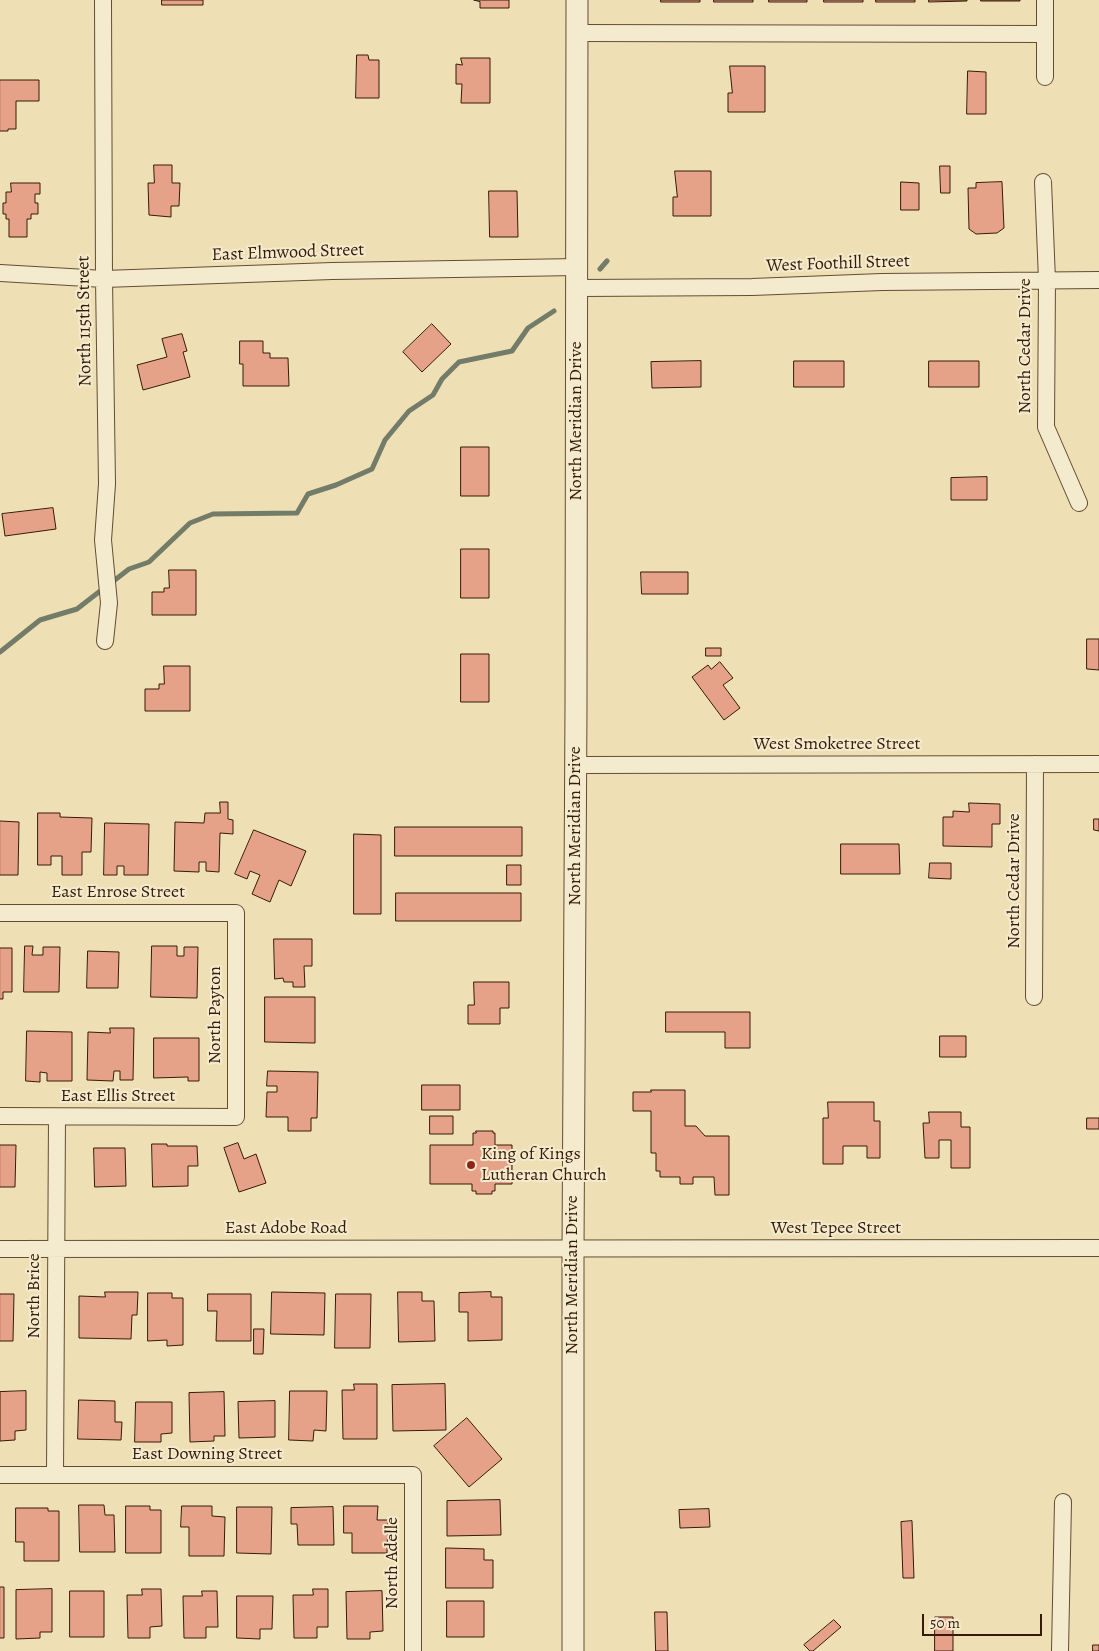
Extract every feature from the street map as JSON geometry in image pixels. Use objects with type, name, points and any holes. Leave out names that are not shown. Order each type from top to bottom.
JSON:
[{"type":"street","name":"North 115th Street","points":[[103,0],[107,484],[102,540],[109,604],[105,641]]},
{"type":"street","name":"North Meridian Drive","points":[[573,1651],[578,0]]},
{"type":"street","points":[[1045,0],[1045,77]]},
{"type":"street","points":[[577,33],[1045,34]]},
{"type":"street","name":"North Cedar Drive","points":[[1043,182],[1047,280],[1046,427],[1079,503]]},
{"type":"street","name":"East Elmwood Street","points":[[0,273],[104,279],[322,272],[578,277]]},
{"type":"street","name":"West Foothill Street","points":[[578,277],[752,287],[882,282],[1099,280]]},
{"type":"street","name":"North Cedar Drive","points":[[1034,997],[1036,764]]},
{"type":"street","name":"West Smoketree Street","points":[[576,765],[1099,764]]},
{"type":"street","name":"East Enrose Street","points":[[0,912],[236,913]]},
{"type":"street","name":"North Payton","points":[[236,913],[236,1117]]},
{"type":"street","name":"East Ellis Street","points":[[0,1116],[236,1117]]},
{"type":"street","name":"North Brice","points":[[55,1475],[57,1116]]},
{"type":"street","name":"West Tepee Street","points":[[573,1250],[1099,1248]]},
{"type":"street","name":"East Adobe Road","points":[[0,1249],[573,1250]]},
{"type":"street","name":"East Downing Street","points":[[0,1475],[413,1475]]},
{"type":"street","name":"North Adelle","points":[[413,1475],[413,1651]]},
{"type":"street","points":[[1060,1651],[1063,1502]]},
{"type":"building","points":[[162,0],[203,0],[203,5],[162,5]]},
{"type":"building","points":[[474,0],[509,0],[509,8],[480,8],[480,2]]},
{"type":"building","points":[[661,0],[700,0],[700,2],[661,2]]},
{"type":"building","points":[[714,0],[753,0],[753,2],[714,2]]},
{"type":"building","points":[[769,0],[807,0],[807,2],[769,2]]},
{"type":"building","points":[[824,0],[863,0],[863,2],[824,2]]},
{"type":"building","points":[[876,0],[915,0],[915,2],[876,2]]},
{"type":"building","points":[[929,0],[967,0],[967,1],[929,2]]},
{"type":"building","points":[[1020,0],[1020,1],[981,1]]},
{"type":"building","points":[[357,55],[368,55],[369,60],[379,60],[379,98],[356,98]]},
{"type":"building","points":[[461,58],[490,58],[490,103],[461,103],[462,84],[456,84],[456,64],[462,65]]},
{"type":"building","points":[[730,66],[765,66],[765,112],[728,112],[728,93],[732,93]]},
{"type":"building","points":[[968,71],[986,72],[986,114],[967,114]]},
{"type":"building","points":[[0,80],[39,80],[39,101],[16,101],[16,129],[8,129],[8,131],[0,131]]},
{"type":"building","points":[[154,165],[172,165],[172,183],[180,183],[179,206],[171,206],[171,217],[149,215],[148,183],[154,183]]},
{"type":"building","points":[[940,166],[950,166],[950,193],[941,193]]},
{"type":"building","points":[[675,171],[711,171],[711,216],[673,216],[673,197],[677,197]]},
{"type":"building","points":[[901,182],[919,183],[919,210],[901,210]]},
{"type":"building","points":[[1002,182],[1004,228],[997,233],[976,234],[969,229],[968,188],[976,188],[976,183]]},
{"type":"building","points":[[11,183],[40,183],[40,194],[35,194],[35,203],[38,203],[38,214],[31,214],[31,219],[27,219],[27,237],[9,237],[9,219],[6,219],[6,214],[3,214],[3,203],[6,203],[6,192],[11,192]]},
{"type":"building","points":[[489,191],[517,191],[518,237],[490,237]]},
{"type":"building","points":[[432,324],[451,344],[422,372],[403,352]]},
{"type":"building","points":[[182,334],[187,351],[183,352],[190,377],[143,390],[137,365],[167,357],[162,339]]},
{"type":"building","points":[[240,341],[263,341],[263,353],[270,353],[270,358],[288,358],[289,386],[243,386],[243,364],[240,364]]},
{"type":"building","points":[[701,361],[701,387],[652,388],[651,362]]},
{"type":"building","points":[[794,361],[844,361],[844,387],[794,387]]},
{"type":"building","points":[[929,361],[979,361],[979,387],[929,387]]},
{"type":"building","points":[[461,447],[489,447],[489,496],[461,496]]},
{"type":"building","points":[[987,477],[987,500],[951,500],[951,478]]},
{"type":"building","points":[[53,508],[56,529],[5,536],[2,514]]},
{"type":"building","points":[[461,549],[489,549],[489,598],[461,598]]},
{"type":"building","points":[[169,570],[196,570],[196,615],[152,615],[152,592],[164,592],[164,588],[169,588]]},
{"type":"building","points":[[641,572],[688,572],[688,594],[642,594]]},
{"type":"building","points":[[1087,639],[1099,639],[1099,670],[1087,669]]},
{"type":"building","points":[[706,648],[721,648],[721,656],[706,656]]},
{"type":"building","points":[[461,654],[489,654],[489,702],[461,702]]},
{"type":"building","points":[[720,662],[733,678],[723,685],[740,708],[724,720],[692,677],[708,665],[711,669]]},
{"type":"building","points":[[164,666],[190,666],[190,711],[145,711],[145,689],[159,689],[159,684],[164,684]]},
{"type":"building","points":[[220,802],[228,802],[228,819],[233,820],[233,834],[220,833],[219,872],[206,871],[206,862],[199,862],[199,872],[174,871],[175,822],[204,823],[205,813],[220,813]]},
{"type":"building","points":[[969,803],[1000,804],[1000,824],[992,824],[992,847],[943,846],[943,817],[953,817],[953,811],[969,812]]},
{"type":"building","points":[[38,813],[60,813],[60,817],[92,818],[91,852],[82,852],[82,875],[62,875],[62,856],[51,856],[51,865],[38,865]]},
{"type":"building","points":[[1094,819],[1099,819],[1099,831],[1094,830]]},
{"type":"building","points":[[0,821],[19,822],[18,875],[0,875]]},
{"type":"building","points":[[105,823],[149,824],[148,875],[124,875],[124,866],[117,866],[117,875],[104,875]]},
{"type":"building","points":[[395,827],[522,827],[522,856],[395,856]]},
{"type":"building","points":[[254,830],[306,851],[291,886],[279,880],[270,902],[252,894],[260,875],[250,871],[247,879],[235,874]]},
{"type":"building","points":[[354,834],[381,835],[381,914],[354,914]]},
{"type":"building","points":[[841,844],[899,844],[900,874],[841,874]]},
{"type":"building","points":[[930,863],[951,863],[951,879],[929,878]]},
{"type":"building","points":[[507,865],[521,865],[521,885],[507,885]]},
{"type":"building","points":[[396,893],[521,893],[521,921],[396,921]]},
{"type":"building","points":[[274,939],[312,939],[312,966],[304,966],[305,987],[293,987],[293,982],[284,982],[283,978],[275,979]]},
{"type":"building","points":[[25,946],[33,946],[32,955],[43,955],[43,947],[60,947],[59,992],[24,992]]},
{"type":"building","points":[[152,946],[177,946],[177,956],[184,956],[184,947],[198,947],[197,998],[151,997]]},
{"type":"building","points":[[0,948],[12,948],[12,992],[3,992],[3,999],[0,999]]},
{"type":"building","points":[[88,951],[119,952],[118,988],[87,988]]},
{"type":"building","points":[[474,982],[509,982],[509,1008],[500,1008],[500,1024],[468,1024],[468,1005],[474,1005]]},
{"type":"building","points":[[265,997],[315,997],[315,1043],[265,1042]]},
{"type":"building","points":[[666,1012],[750,1012],[750,1048],[725,1048],[725,1032],[666,1032]]},
{"type":"building","points":[[110,1028],[134,1028],[133,1080],[120,1080],[120,1071],[114,1071],[113,1081],[87,1080],[88,1032],[110,1033]]},
{"type":"building","points":[[27,1031],[72,1032],[72,1081],[47,1081],[47,1073],[40,1072],[40,1082],[26,1081]]},
{"type":"building","points":[[940,1036],[966,1036],[966,1057],[940,1057]]},
{"type":"building","points":[[154,1038],[199,1038],[199,1081],[188,1081],[188,1077],[154,1078]]},
{"type":"building","points":[[268,1071],[318,1072],[317,1118],[311,1118],[311,1131],[288,1131],[288,1117],[266,1117],[267,1092],[277,1092],[277,1086],[267,1086]]},
{"type":"building","points":[[422,1085],[460,1085],[460,1110],[422,1110]]},
{"type":"building","points":[[651,1090],[685,1090],[685,1126],[696,1126],[705,1136],[729,1136],[729,1195],[715,1195],[714,1177],[693,1177],[693,1184],[680,1184],[680,1177],[660,1177],[660,1171],[656,1171],[656,1153],[651,1153],[651,1111],[633,1111],[633,1092],[651,1092]]},
{"type":"building","points":[[828,1102],[874,1102],[874,1121],[880,1121],[880,1158],[867,1158],[867,1146],[843,1146],[843,1164],[823,1164],[823,1118],[828,1118]]},
{"type":"building","points":[[929,1112],[961,1112],[961,1127],[970,1127],[970,1168],[951,1168],[951,1140],[939,1140],[939,1158],[925,1158],[923,1123],[929,1123]]},
{"type":"building","points":[[430,1116],[453,1116],[453,1134],[430,1134]]},
{"type":"building","points":[[1087,1118],[1099,1118],[1099,1129],[1087,1129]]},
{"type":"building","name":"King of Kings Lutheran Church","points":[[476,1131],[493,1131],[495,1133],[495,1145],[512,1145],[512,1184],[495,1184],[495,1191],[492,1191],[492,1194],[476,1194],[476,1191],[472,1191],[472,1184],[430,1184],[430,1145],[473,1145],[473,1133],[476,1133]]},
{"type":"building","points":[[238,1143],[244,1159],[256,1154],[266,1183],[239,1192],[224,1148]]},
{"type":"building","points":[[152,1144],[197,1146],[198,1166],[188,1166],[188,1186],[153,1187]]},
{"type":"building","points":[[0,1145],[16,1145],[15,1187],[0,1187]]},
{"type":"building","points":[[94,1148],[125,1148],[126,1186],[95,1187]]},
{"type":"building","points":[[105,1292],[138,1292],[137,1315],[132,1315],[131,1339],[79,1338],[79,1296],[105,1297]]},
{"type":"building","points":[[272,1292],[325,1293],[324,1335],[271,1334]]},
{"type":"building","points":[[398,1292],[422,1292],[422,1301],[434,1301],[435,1341],[399,1342]]},
{"type":"building","points":[[491,1292],[491,1297],[502,1297],[502,1340],[468,1341],[468,1312],[459,1312],[459,1293]]},
{"type":"building","points":[[148,1293],[172,1293],[172,1298],[183,1298],[183,1345],[167,1346],[167,1340],[148,1341]]},
{"type":"building","points":[[0,1294],[14,1294],[13,1341],[0,1341]]},
{"type":"building","points":[[208,1294],[251,1294],[251,1341],[216,1341],[217,1311],[208,1311]]},
{"type":"building","points":[[336,1294],[371,1294],[370,1348],[335,1348]]},
{"type":"building","points":[[254,1329],[264,1329],[263,1354],[254,1354]]},
{"type":"building","points":[[354,1384],[377,1384],[377,1439],[343,1439],[342,1390],[354,1390]]},
{"type":"building","points":[[445,1384],[446,1430],[393,1431],[392,1385]]},
{"type":"building","points":[[26,1391],[26,1430],[15,1431],[15,1440],[0,1441],[0,1392]]},
{"type":"building","points":[[290,1391],[327,1391],[326,1431],[314,1430],[313,1441],[289,1440]]},
{"type":"building","points":[[224,1392],[225,1436],[214,1436],[214,1441],[190,1442],[189,1393]]},
{"type":"building","points":[[79,1400],[115,1401],[115,1422],[122,1422],[121,1440],[78,1439]]},
{"type":"building","points":[[275,1401],[275,1437],[239,1438],[238,1402]]},
{"type":"building","points":[[136,1402],[172,1402],[172,1433],[161,1434],[161,1442],[135,1442]]},
{"type":"building","points":[[467,1418],[502,1459],[469,1487],[434,1446]]},
{"type":"building","points":[[500,1500],[501,1535],[447,1536],[447,1501]]},
{"type":"building","points":[[79,1505],[104,1505],[105,1515],[114,1515],[115,1552],[80,1552]]},
{"type":"building","points":[[126,1506],[150,1506],[150,1510],[161,1510],[161,1553],[126,1553]]},
{"type":"building","points":[[182,1506],[212,1506],[212,1516],[225,1517],[224,1556],[189,1556],[189,1527],[181,1527]]},
{"type":"building","points":[[344,1506],[378,1506],[377,1520],[388,1520],[387,1553],[352,1553],[352,1533],[344,1533]]},
{"type":"building","points":[[237,1507],[272,1507],[271,1554],[237,1553]]},
{"type":"building","points":[[333,1507],[334,1545],[298,1545],[297,1524],[291,1524],[291,1508]]},
{"type":"building","points":[[16,1508],[48,1508],[48,1511],[59,1511],[59,1561],[24,1561],[24,1542],[16,1542]]},
{"type":"building","points":[[709,1509],[710,1527],[680,1528],[679,1510]]},
{"type":"building","points":[[912,1521],[914,1578],[903,1578],[901,1522]]},
{"type":"building","points":[[446,1548],[484,1549],[484,1560],[493,1560],[493,1588],[446,1588]]},
{"type":"building","points":[[0,1587],[4,1587],[4,1638],[0,1638]]},
{"type":"building","points":[[52,1589],[52,1632],[40,1632],[40,1638],[16,1639],[16,1590]]},
{"type":"building","points":[[142,1589],[161,1589],[162,1626],[150,1627],[150,1638],[128,1638],[127,1595],[142,1595]]},
{"type":"building","points":[[313,1589],[328,1589],[328,1627],[317,1627],[317,1638],[294,1638],[293,1595],[313,1595]]},
{"type":"building","points":[[70,1591],[104,1591],[104,1637],[70,1637]]},
{"type":"building","points":[[202,1591],[217,1591],[218,1627],[206,1627],[206,1638],[184,1638],[183,1596],[202,1596]]},
{"type":"building","points":[[382,1591],[383,1631],[370,1632],[370,1639],[347,1639],[346,1592]]},
{"type":"building","points":[[237,1596],[273,1596],[272,1629],[260,1629],[260,1639],[237,1638]]},
{"type":"building","points":[[447,1601],[484,1601],[484,1637],[447,1637]]},
{"type":"building","points":[[655,1612],[667,1612],[668,1651],[656,1651]]},
{"type":"building","points":[[935,1617],[953,1617],[953,1651],[935,1651]]},
{"type":"building","points":[[834,1620],[841,1627],[813,1651],[810,1651],[804,1645]]},
{"type":"building","points":[[1093,1645],[1099,1645],[1099,1651],[1093,1651]]},
{"type":"waterway","points":[[600,269],[607,261]]},
{"type":"waterway","points":[[111,583],[129,569],[149,562],[190,523],[213,514],[297,513],[308,494],[336,485],[372,469],[385,440],[409,411],[433,395],[442,379],[459,362],[512,351],[528,328],[554,311]]},
{"type":"waterway","points":[[0,652],[40,620],[77,609],[104,588]]},
{"type":"place","name":"King of Kings Lutheran Church","points":[[471,1165]]}]
